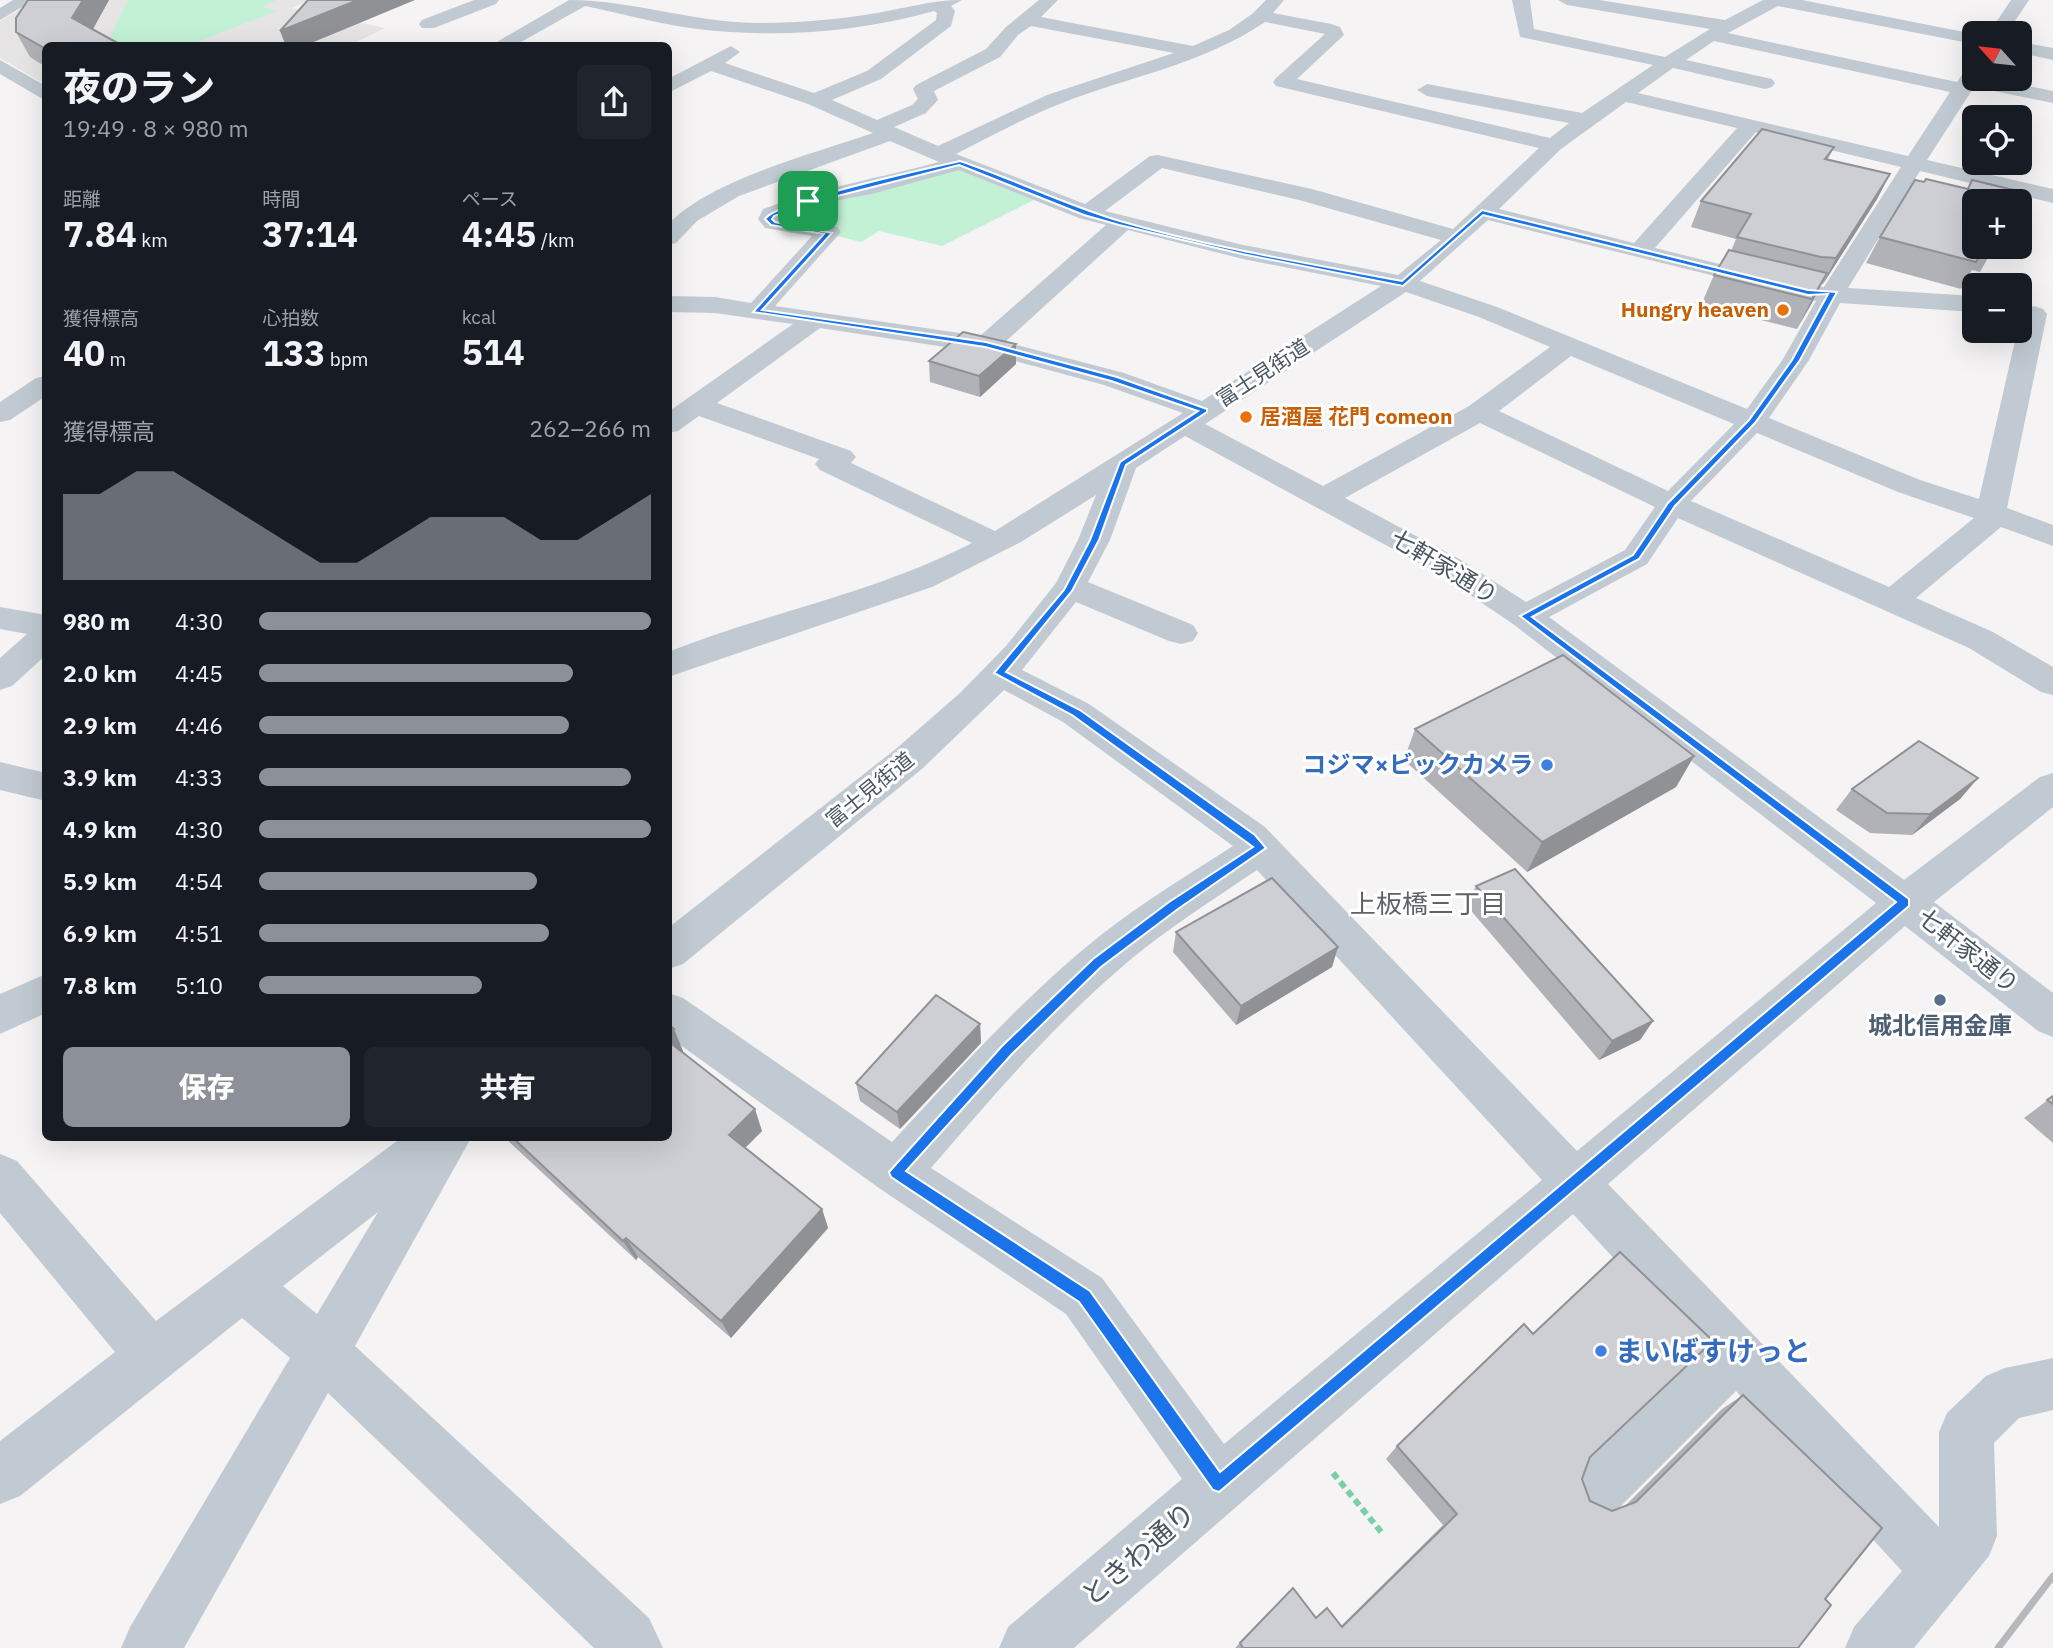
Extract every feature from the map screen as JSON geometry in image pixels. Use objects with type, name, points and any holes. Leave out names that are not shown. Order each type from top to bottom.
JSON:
[{"type":"street","points":[[0,15],[25,0]]},
{"type":"street","points":[[428,24],[490,0]]},
{"type":"street","points":[[506,42],[580,0],[689,23],[749,27],[861,20],[946,2],[945,22],[916,46],[874,75],[815,100]]},
{"type":"street","points":[[672,234],[689,216],[731,191],[885,130],[919,109],[928,100],[923,89],[993,53],[1012,31],[1049,0]]},
{"type":"street","points":[[938,154],[1054,99],[1192,51],[1263,16],[1275,0]]},
{"type":"street","points":[[1521,0],[1526,33],[1765,83]]},
{"type":"street","points":[[1567,0],[1962,79]]},
{"type":"street","points":[[1776,0],[1962,37]]},
{"type":"street","name":"富士見街道","points":[[672,949],[910,758],[972,702],[1018,654],[1070,587],[1094,540],[1123,464],[1403,283],[1457,237],[1554,145],[1586,120],[1719,31],[1776,0]]},
{"type":"street","points":[[2006,21],[2020,0]]},
{"type":"street","points":[[672,84],[739,47],[749,27],[778,7]]},
{"type":"street","points":[[1263,16],[1334,32],[1335,35],[1283,82],[1554,145]]},
{"type":"street","points":[[1028,20],[1192,51]]},
{"type":"street","points":[[2032,50],[2053,54]]},
{"type":"street","points":[[710,64],[815,100],[960,163],[1121,224],[1242,252],[1403,283],[1488,312],[1909,486],[2053,536]]},
{"type":"street","points":[[0,66],[42,92]]},
{"type":"street","points":[[1302,66],[1329,71]]},
{"type":"street","points":[[1410,86],[1586,120]]},
{"type":"street","points":[[1525,616],[1636,557],[1672,505],[1752,422],[1796,360],[1833,292],[1962,90]]},
{"type":"street","points":[[2023,91],[2053,97]]},
{"type":"street","points":[[1623,95],[2053,196]]},
{"type":"street","points":[[1639,252],[1751,125]]},
{"type":"street","points":[[1087,213],[1158,161],[1304,194],[1457,237]]},
{"type":"street","points":[[756,312],[829,233],[773,223],[769,219],[771,215],[817,197],[872,187],[960,163]]},
{"type":"street","points":[[1482,212],[1808,292],[1962,303]]},
{"type":"street","points":[[986,345],[1121,224]]},
{"type":"street","name":"七軒家通り","points":[[672,304],[716,305],[986,345],[1114,379],[1194,417],[1324,498],[1450,567],[1525,616],[1905,902],[2053,1018]]},
{"type":"street","points":[[1893,600],[1989,522],[2035,315]]},
{"type":"street","points":[[672,422],[815,320]]},
{"type":"street","points":[[1324,498],[1479,412],[1569,346]]},
{"type":"street","points":[[0,414],[42,387]]},
{"type":"street","points":[[696,405],[841,457],[830,464],[994,542]]},
{"type":"street","points":[[1479,412],[1672,505],[1981,640],[2053,683]]},
{"type":"street","points":[[672,663],[709,648],[893,591],[994,542],[1057,507],[1123,464]]},
{"type":"street","points":[[1070,587],[1181,633]]},
{"type":"street","points":[[0,618],[42,625]]},
{"type":"street","points":[[22,668],[42,640]]},
{"type":"street","points":[[999,673],[1076,713],[1251,838],[1939,1569]]},
{"type":"street","points":[[0,776],[42,786]]},
{"type":"street","name":"ときわ通り","points":[[1029,1648],[1905,902],[2053,787]]},
{"type":"street","points":[[896,1172],[1007,1050],[1097,963],[1173,905],[1261,848]]},
{"type":"street","points":[[0,1015],[42,994]]},
{"type":"street","points":[[672,1014],[896,1172],[1084,1296],[1219,1484]]},
{"type":"street","points":[[0,1476],[243,1285],[433,1141]]},
{"type":"street","points":[[151,1648],[446,1141]]},
{"type":"street","points":[[0,1177],[152,1356]]},
{"type":"street","points":[[243,1285],[323,1352],[628,1639],[633,1648]]},
{"type":"street","points":[[1595,1492],[1737,1354]]},
{"type":"street","points":[[1875,1648],[1969,1535],[1966,1432],[2005,1395],[2053,1384]]},
{"type":"path","points":[[1333,1473],[1382,1533]]},
{"type":"shaded area","points":[[36,0],[310,0],[291,8],[385,28],[356,42],[42,42],[42,82],[0,58],[0,21]]},
{"type":"green space","points":[[128,0],[276,0],[261,7],[277,11],[197,42],[116,42],[110,38]]},
{"type":"green space","points":[[958,168],[1036,199],[942,246],[879,231],[861,242],[779,221],[787,211]]},
{"type":"building","points":[[28,0],[83,0],[72,18],[116,42],[42,42],[42,47],[16,32],[16,18]]},
{"type":"building","points":[[308,0],[358,0],[280,31]]},
{"type":"building","points":[[1762,129],[1834,147],[1825,159],[1890,174],[1836,258],[1821,257],[1737,237],[1751,214],[1701,201]]},
{"type":"building","points":[[1926,179],[1968,189],[1962,189],[1962,258],[1880,237],[1915,180],[1924,182]]},
{"type":"building","points":[[1972,180],[2010,189],[1968,189]]},
{"type":"building","points":[[1729,250],[1827,273],[1812,299],[1714,275]]},
{"type":"building","points":[[963,332],[1016,344],[979,376],[929,361]]},
{"type":"building","points":[[1563,655],[1694,756],[1542,842],[1415,729]]},
{"type":"building","points":[[1919,741],[1978,778],[1930,814],[1887,813],[1852,789]]},
{"type":"building","points":[[1515,869],[1653,1021],[1612,1041],[1476,886]]},
{"type":"building","points":[[1272,878],[1338,947],[1241,1006],[1176,932]]},
{"type":"building","points":[[936,995],[980,1024],[897,1112],[856,1083]]},
{"type":"building","points":[[672,1044],[755,1109],[729,1135],[822,1209],[721,1321],[626,1238],[623,1241],[516,1141],[672,1141]]},
{"type":"building","points":[[1620,1252],[1713,1341],[1590,1457],[1582,1479],[1590,1501],[1612,1511],[1636,1502],[1743,1395],[1882,1528],[1825,1599],[1831,1605],[1798,1648],[1243,1648],[1240,1643],[1293,1588],[1316,1618],[1327,1608],[1342,1627],[1457,1514],[1397,1446],[1524,1324],[1533,1334]]},
{"type":"railway","points":[[1998,1648],[2053,1576]]},
{"type":"place","name":"Hungry heaven","points":[[1783,310]]},
{"type":"place","name":"居酒屋 花門 comeon","points":[[1246,417]]},
{"type":"place","name":"コジマ×ビックカメラ","points":[[1547,765]]},
{"type":"place","name":"城北信用金庫","points":[[1940,1000]]},
{"type":"place","name":"まいばすけっと","points":[[1601,1351]]},
{"type":"district","name":"上板橋三丁目","points":[[1428,904]]},
{"type":"route","points":[[960,163],[1121,224],[1242,252],[1403,283],[1451,243],[1482,212],[1808,292],[1833,292],[1796,360],[1752,422],[1672,505],[1636,557],[1525,616],[1905,902],[1219,1484],[1084,1296],[896,1172],[1007,1050],[1097,963],[1173,905],[1261,848],[1251,838],[1076,713],[999,673],[1018,654],[1068,591],[1094,540],[1123,464],[1204,411],[1114,379],[986,345],[756,312],[829,233],[773,223],[769,219],[782,209],[808,201],[960,163]]}]
